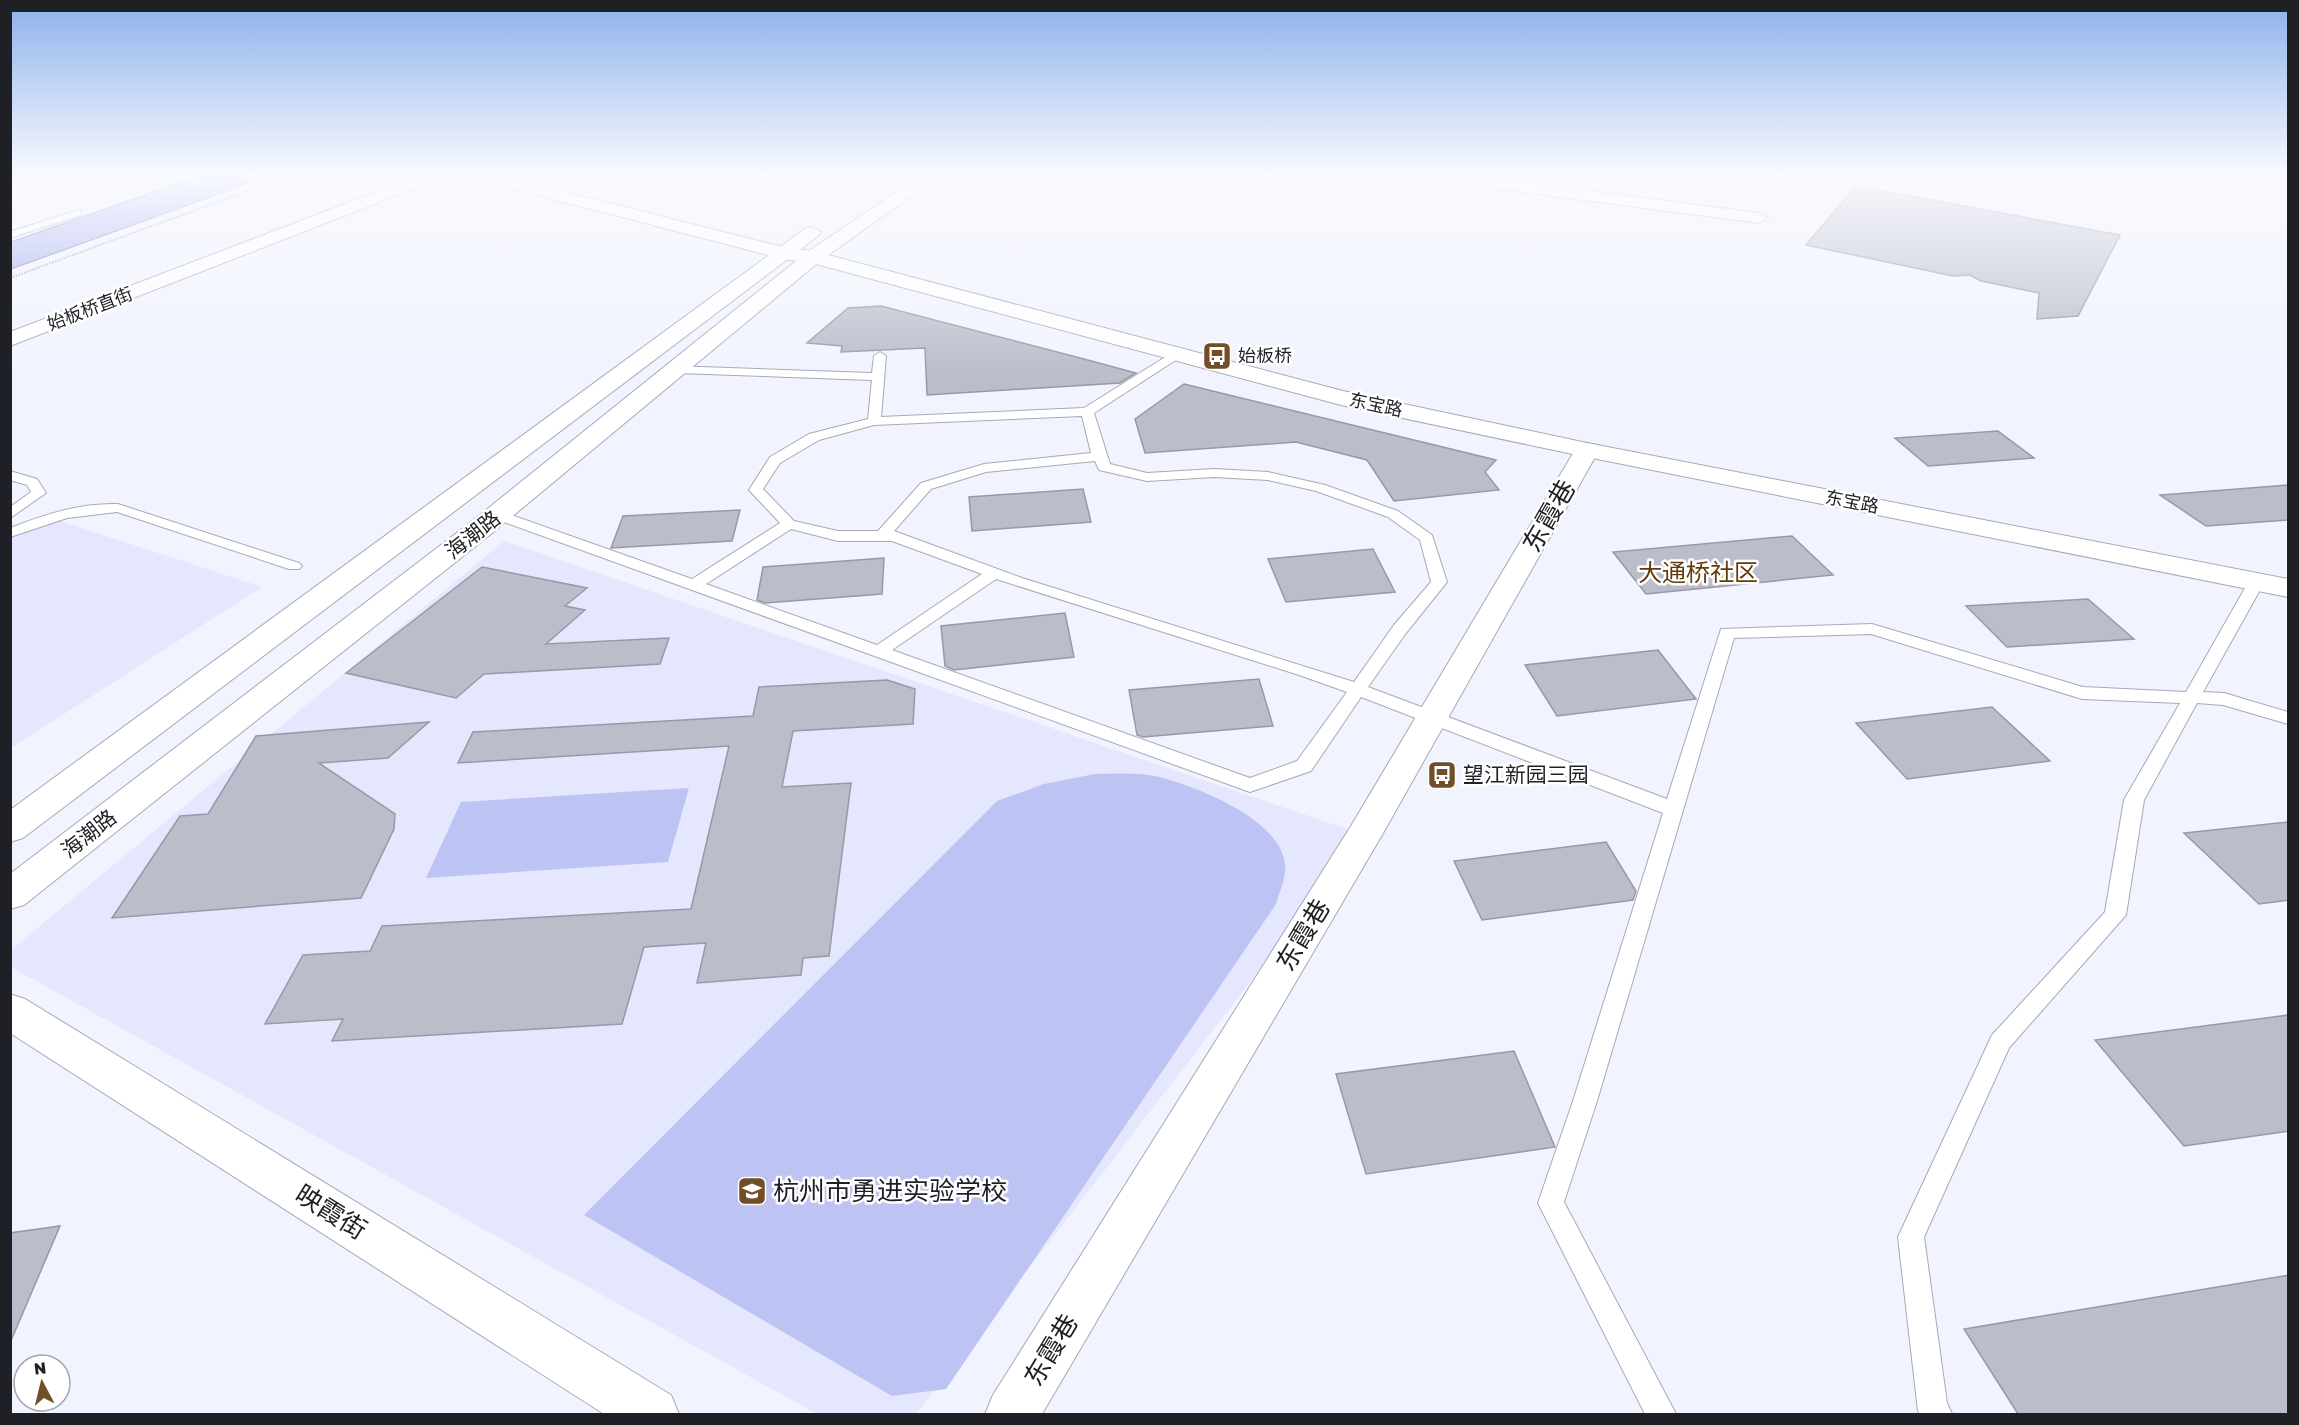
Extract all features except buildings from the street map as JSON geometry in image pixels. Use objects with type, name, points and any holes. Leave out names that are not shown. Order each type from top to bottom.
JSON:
[{"type":"street","name":"始板桥直街","points":[[10,340],[267,240]]},
{"type":"street","name":"东宝路","points":[[737,240],[813,257],[1341,398],[1587,450],[2289,588]]},
{"type":"street","name":"海潮路","points":[[10,829],[800,240]]},
{"type":"street","name":"海潮路","points":[[10,895],[498,514],[813,257],[837,240]]},
{"type":"street","name":"东霞巷","points":[[1012,1414],[1364,835],[1587,450]]},
{"type":"street","name":"映霞街","points":[[10,1011],[652,1414]]},
{"type":"lane","points":[[1175,355],[1087,412],[873,421],[814,437],[775,460],[756,490],[789,524],[838,536],[894,536],[994,573],[1433,716],[1673,809]]},
{"type":"lane","points":[[873,421],[880,356]]},
{"type":"lane","points":[[677,369],[878,377]]},
{"type":"lane","points":[[498,514],[1250,785],[1304,766],[1400,629],[1439,582],[1427,538],[1393,514],[1320,488],[1268,476],[1214,473],[1147,477],[1104,468],[1087,412]]},
{"type":"lane","points":[[882,536],[926,486],[984,468],[1099,456]]},
{"type":"lane","points":[[10,475],[32,482],[39,493],[10,514]]},
{"type":"lane","points":[[10,533],[56,514],[95,507],[118,508],[294,566]]},
{"type":"lane","points":[[694,585],[789,524]]},
{"type":"lane","points":[[879,651],[994,573]]},
{"type":"lane","points":[[1937,1414],[1933,1411],[1911,1237],[2000,1042],[2115,915],[2134,800],[2257,581]]},
{"type":"lane","points":[[1661,1414],[1551,1203],[1727,633],[1872,628],[2082,693],[2224,699],[2289,718]]},
{"type":"path","points":[[10,278],[112,240]]},
{"type":"shaded area","points":[[15,240],[90,240],[11,269],[11,242]]},
{"type":"shaded area","points":[[48,517],[262,587],[11,748],[11,536]]},
{"type":"shaded area","name":"杭州市勇进实验学校","points":[[504,541],[1364,835],[916,1414],[817,1414],[11,967],[11,950]]},
{"type":"shaded area","points":[[1095,774],[1151,775],[1194,788],[1235,807],[1269,833],[1280,848],[1285,864],[1284,879],[1276,904],[946,1389],[892,1396],[584,1215],[997,801],[1044,784]]},
{"type":"shaded area","points":[[689,788],[668,862],[426,878],[461,802]]},
{"type":"place","name":"始板桥","points":[[1217,356]]},
{"type":"place","name":"望江新园三园","points":[[1442,775]]},
{"type":"place","name":"杭州市勇进实验学校","points":[[752,1191]]},
{"type":"district","name":"大通桥社区","points":[[1698,573]]}]
